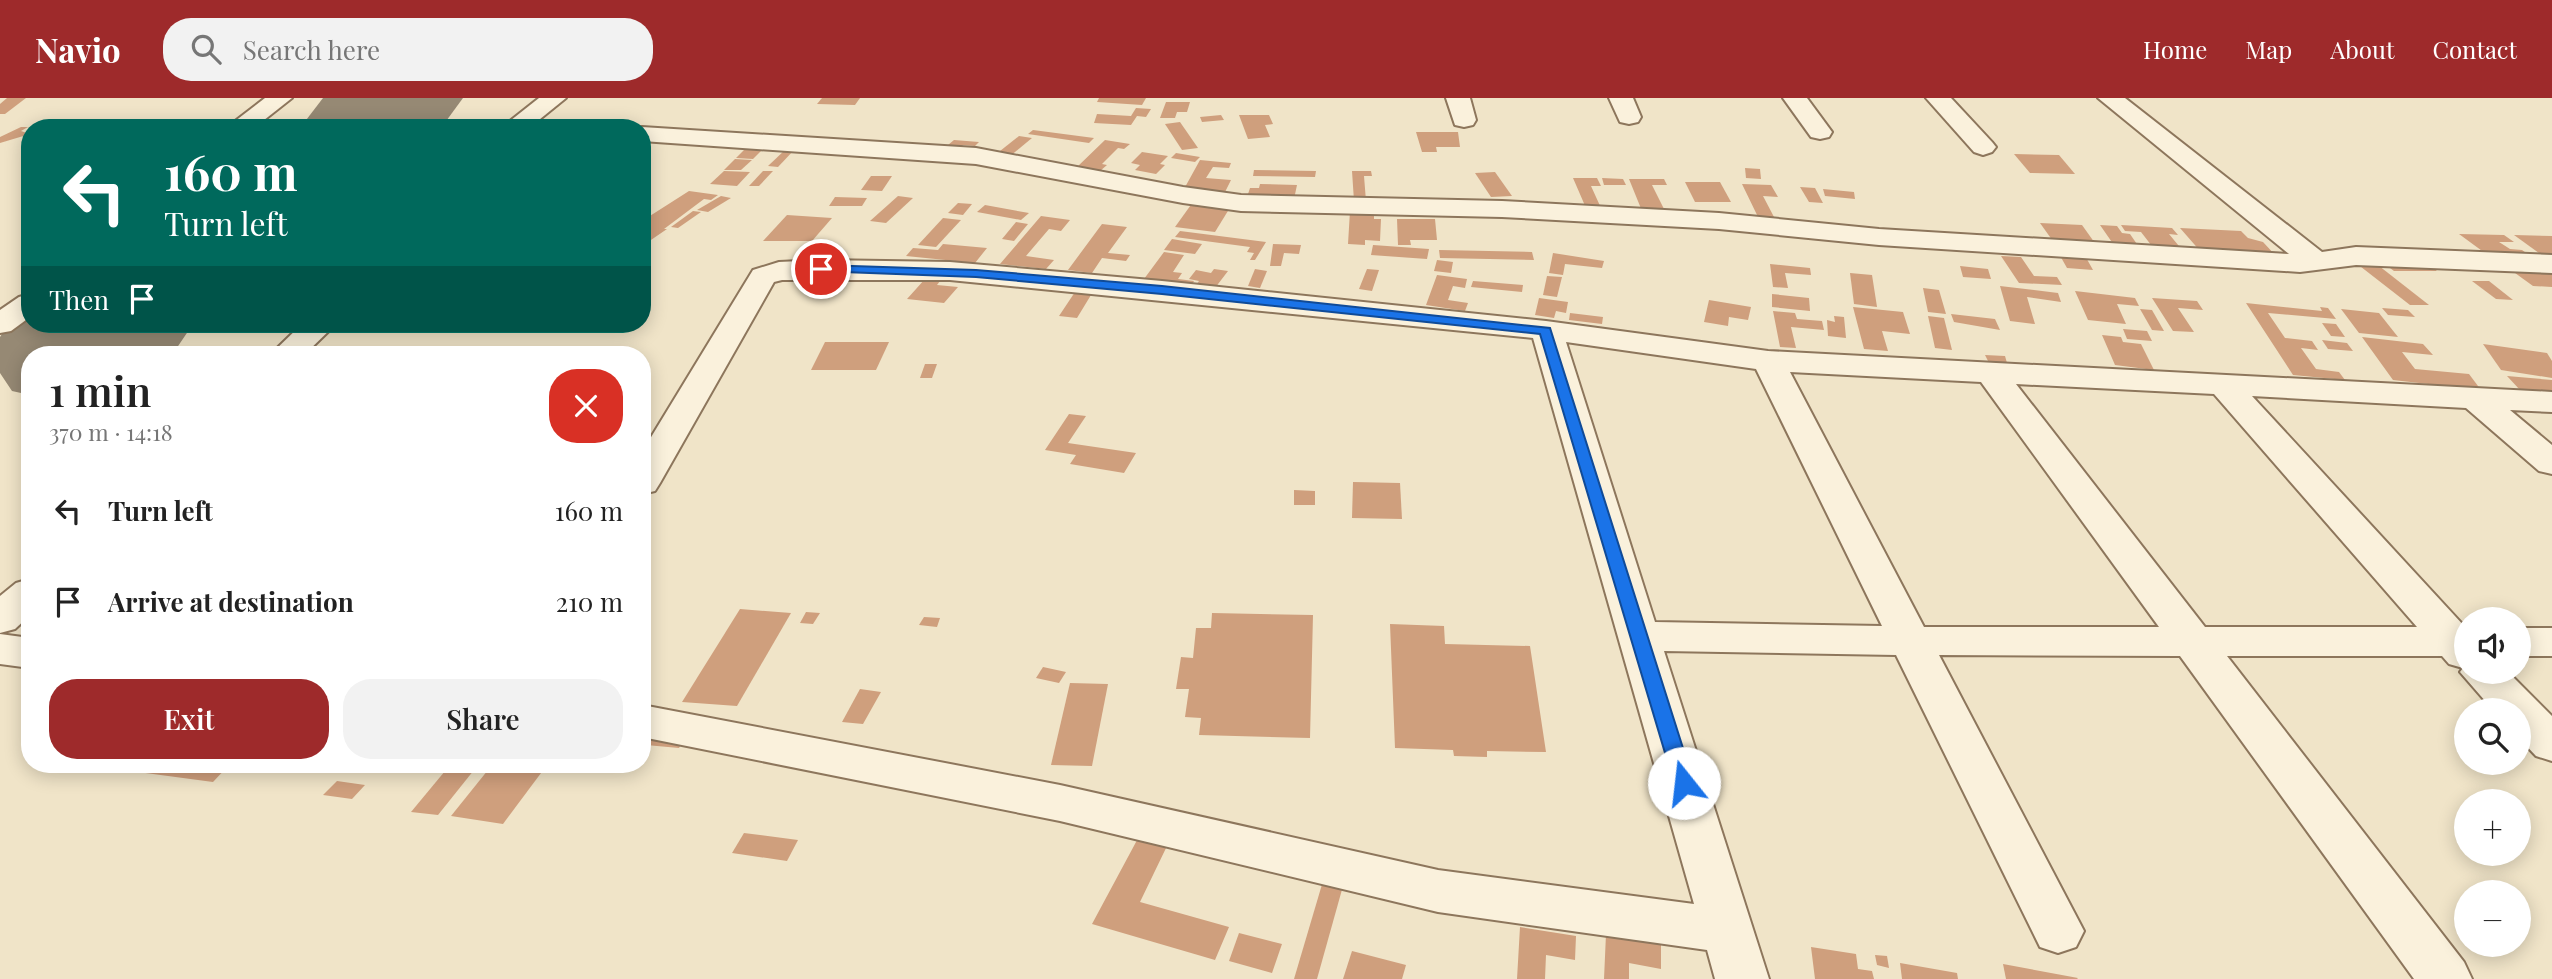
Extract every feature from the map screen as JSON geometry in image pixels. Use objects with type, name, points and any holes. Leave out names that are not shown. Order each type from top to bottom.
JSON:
[{"type":"street","points":[[251,119],[280,98]]},
{"type":"street","points":[[530,119],[554,98]]},
{"type":"street","points":[[1796,98],[1820,132]]},
{"type":"street","points":[[1938,98],[1983,147]]},
{"type":"street","points":[[2110,98],[2316,261]]},
{"type":"street","points":[[651,135],[976,156],[1183,195],[1241,203],[1502,209],[1705,220],[1879,237],[2278,262],[2356,256],[2552,264]]},
{"type":"street","points":[[651,468],[763,276],[779,271],[821,269],[950,271],[1162,290],[1546,331],[1768,361],[2552,402]]},
{"type":"street","points":[[0,324],[21,309]]},
{"type":"street","points":[[1546,331],[1742,979]]},
{"type":"street","points":[[296,346],[310,333]]},
{"type":"street","points":[[1768,361],[2059,932]]},
{"type":"street","points":[[1991,373],[2445,979]]},
{"type":"street","points":[[2223,384],[2454,639]]},
{"type":"street","points":[[2474,397],[2552,463]]},
{"type":"street","points":[[0,619],[21,600]]},
{"type":"street","points":[[1640,636],[2192,642],[2454,652]]},
{"type":"street","points":[[2531,642],[2552,642]]},
{"type":"street","points":[[0,649],[21,652]]},
{"type":"street","points":[[2496,684],[2552,744]]},
{"type":"street","points":[[651,723],[1060,803],[1438,891],[1728,931]]},
{"type":"building","points":[[7,98],[26,98],[5,114],[0,114],[0,104]]},
{"type":"building","points":[[822,98],[860,98],[855,105],[817,104]]},
{"type":"building","points":[[1099,98],[1146,98],[1142,105],[1097,102]]},
{"type":"building","points":[[1166,102],[1190,102],[1187,112],[1177,112],[1175,118],[1160,118]]},
{"type":"building","points":[[1136,108],[1151,109],[1146,117],[1137,116],[1131,125],[1094,123],[1097,114],[1131,116]]},
{"type":"building","points":[[1221,115],[1224,120],[1202,122],[1200,117]]},
{"type":"building","points":[[1239,115],[1269,115],[1273,124],[1265,125],[1270,137],[1248,139]]},
{"type":"building","points":[[1180,122],[1198,148],[1182,150],[1165,124]]},
{"type":"building","points":[[21,127],[21,137],[0,143],[0,137]]},
{"type":"building","points":[[1033,130],[1094,138],[1089,143],[1028,134]]},
{"type":"building","points":[[1416,132],[1458,132],[1460,147],[1436,147],[1437,152],[1422,152]]},
{"type":"building","points":[[1019,136],[1032,138],[1009,157],[995,155]]},
{"type":"building","points":[[954,140],[979,142],[975,146],[963,145],[956,152],[942,150]]},
{"type":"building","points":[[1105,140],[1130,144],[1124,149],[1118,148],[1102,164],[1107,165],[1100,171],[1076,168]]},
{"type":"building","points":[[748,146],[765,147],[753,159],[736,158]]},
{"type":"building","points":[[786,149],[795,149],[778,167],[768,166]]},
{"type":"building","points":[[1142,152],[1168,156],[1160,164],[1165,165],[1156,174],[1135,170],[1140,165],[1131,163]]},
{"type":"building","points":[[1176,153],[1200,157],[1195,162],[1171,158]]},
{"type":"building","points":[[2014,154],[2059,155],[2075,174],[2030,173]]},
{"type":"building","points":[[735,159],[752,160],[741,170],[724,170]]},
{"type":"building","points":[[1200,160],[1231,163],[1229,168],[1213,167],[1206,178],[1231,180],[1225,192],[1184,189]]},
{"type":"building","points":[[1745,168],[1760,169],[1761,179],[1746,178]]},
{"type":"building","points":[[1254,170],[1316,171],[1315,177],[1253,176]]},
{"type":"building","points":[[724,171],[750,172],[737,186],[710,184]]},
{"type":"building","points":[[763,171],[773,171],[759,186],[749,186]]},
{"type":"building","points":[[1352,171],[1371,171],[1372,176],[1364,176],[1366,201],[1354,201]]},
{"type":"building","points":[[1495,172],[1512,196],[1491,197],[1475,173]]},
{"type":"building","points":[[871,176],[892,176],[882,191],[861,190]]},
{"type":"building","points":[[1573,178],[1597,178],[1601,186],[1591,186],[1601,208],[1586,208]]},
{"type":"building","points":[[1602,178],[1623,179],[1626,185],[1604,185]]},
{"type":"building","points":[[1629,179],[1664,179],[1667,185],[1652,185],[1665,211],[1642,211]]},
{"type":"building","points":[[1685,182],[1720,182],[1731,202],[1695,202]]},
{"type":"building","points":[[1260,184],[1297,185],[1294,199],[1247,197],[1250,188],[1259,188]]},
{"type":"building","points":[[1742,184],[1771,185],[1778,197],[1763,196],[1774,217],[1758,217]]},
{"type":"building","points":[[1800,187],[1815,188],[1823,203],[1809,202]]},
{"type":"building","points":[[1823,189],[1854,192],[1855,199],[1825,196]]},
{"type":"building","points":[[689,191],[718,195],[711,200],[704,199],[651,240],[651,215]]},
{"type":"building","points":[[721,196],[731,198],[708,212],[697,210]]},
{"type":"building","points":[[898,196],[913,198],[886,223],[870,221]]},
{"type":"building","points":[[835,197],[867,198],[862,206],[829,206]]},
{"type":"building","points":[[1193,202],[1231,206],[1215,232],[1175,227]]},
{"type":"building","points":[[958,203],[972,204],[963,215],[948,213]]},
{"type":"building","points":[[985,205],[1029,213],[1021,220],[977,212]]},
{"type":"building","points":[[693,211],[701,212],[678,228],[671,227]]},
{"type":"building","points":[[1350,211],[1374,212],[1374,219],[1381,219],[1380,241],[1365,240],[1365,245],[1348,244]]},
{"type":"building","points":[[787,215],[832,218],[812,241],[763,241]]},
{"type":"building","points":[[1041,216],[1070,220],[1061,231],[1049,229],[1026,256],[1054,260],[1046,269],[1000,264]]},
{"type":"building","points":[[943,218],[961,220],[936,247],[918,245]]},
{"type":"building","points":[[1397,219],[1435,219],[1437,240],[1410,240],[1411,245],[1398,245]]},
{"type":"building","points":[[1016,222],[1028,224],[1014,241],[1002,239]]},
{"type":"building","points":[[2040,223],[2082,225],[2097,246],[2055,244]]},
{"type":"building","points":[[1102,224],[1127,227],[1108,253],[1130,255],[1126,261],[1102,258],[1092,273],[1068,270]]},
{"type":"building","points":[[2100,225],[2117,226],[2122,233],[2130,234],[2141,250],[2116,248]]},
{"type":"building","points":[[2121,225],[2172,228],[2178,235],[2169,234],[2183,251],[2155,250],[2141,232],[2125,231]]},
{"type":"building","points":[[2180,228],[2241,231],[2248,238],[2263,242],[2276,256],[2201,252]]},
{"type":"building","points":[[1180,231],[1266,242],[1255,260],[1250,260],[1254,253],[1247,252],[1250,247],[1175,237]]},
{"type":"building","points":[[2459,234],[2504,235],[2514,242],[2499,242],[2510,249],[2522,250],[2532,257],[2489,256]]},
{"type":"building","points":[[2514,235],[2552,236],[2552,258],[2546,258]]},
{"type":"building","points":[[1172,239],[1202,244],[1195,254],[1164,250]]},
{"type":"building","points":[[943,244],[987,248],[975,263],[906,256],[913,248],[938,250]]},
{"type":"building","points":[[1273,244],[1301,245],[1299,254],[1284,253],[1281,266],[1270,266]]},
{"type":"building","points":[[1373,245],[1429,249],[1427,259],[1371,255]]},
{"type":"building","points":[[1439,250],[1532,252],[1534,260],[1440,258]]},
{"type":"building","points":[[1164,252],[1184,255],[1173,272],[1182,273],[1178,279],[1194,281],[1191,286],[1144,279]]},
{"type":"building","points":[[2058,252],[2084,254],[2093,270],[2067,268]]},
{"type":"building","points":[[1553,253],[1604,261],[1602,268],[1565,264],[1563,275],[1549,273]]},
{"type":"building","points":[[2001,256],[2021,257],[2034,276],[2057,277],[2062,285],[2019,283]]},
{"type":"building","points":[[1437,260],[1453,262],[1451,273],[1434,271]]},
{"type":"building","points":[[2374,262],[2429,305],[2410,305],[2356,263]]},
{"type":"building","points":[[2382,262],[2425,262],[2437,271],[2394,271]]},
{"type":"building","points":[[1770,264],[1810,268],[1811,275],[1785,273],[1788,288],[1773,287]]},
{"type":"building","points":[[2504,265],[2552,267],[2552,287],[2533,286]]},
{"type":"building","points":[[1960,266],[1988,269],[1991,279],[1963,277]]},
{"type":"building","points":[[1214,269],[1228,271],[1215,288],[1196,285],[1199,281],[1189,279],[1196,270],[1211,273]]},
{"type":"building","points":[[1255,269],[1267,271],[1260,288],[1248,286]]},
{"type":"building","points":[[1367,269],[1379,270],[1372,291],[1359,289]]},
{"type":"building","points":[[1850,273],[1872,275],[1877,307],[1854,304]]},
{"type":"building","points":[[1437,275],[1467,279],[1465,288],[1453,286],[1448,300],[1468,303],[1465,311],[1426,305]]},
{"type":"building","points":[[1547,276],[1562,277],[1557,297],[1543,295]]},
{"type":"building","points":[[925,279],[940,281],[937,285],[958,287],[944,303],[907,299]]},
{"type":"building","points":[[1473,281],[1523,285],[1522,292],[1471,287]]},
{"type":"building","points":[[2472,281],[2489,281],[2513,300],[2496,299]]},
{"type":"building","points":[[1079,286],[1112,289],[1107,296],[1091,295],[1077,318],[1059,316]]},
{"type":"building","points":[[2000,286],[2058,293],[2061,302],[2027,297],[2035,324],[2010,321]]},
{"type":"building","points":[[1923,288],[1939,290],[1946,314],[1928,312]]},
{"type":"building","points":[[2075,291],[2135,298],[2139,306],[2117,304],[2126,324],[2088,320]]},
{"type":"building","points":[[1772,294],[1809,298],[1810,311],[1772,307]]},
{"type":"building","points":[[1539,298],[1568,302],[1566,313],[1556,311],[1554,318],[1535,315]]},
{"type":"building","points":[[2152,298],[2197,301],[2203,310],[2178,308],[2194,332],[2173,331]]},
{"type":"building","points":[[1709,300],[1751,307],[1748,320],[1729,317],[1728,326],[1704,322]]},
{"type":"building","points":[[2246,303],[2322,311],[2320,307],[2328,308],[2336,319],[2268,313],[2285,338],[2312,341],[2318,350],[2301,348],[2316,369],[2339,372],[2345,380],[2293,375]]},
{"type":"building","points":[[1853,307],[1903,312],[1910,334],[1882,331],[1888,351],[1864,349]]},
{"type":"building","points":[[2382,308],[2408,310],[2415,317],[2388,315]]},
{"type":"building","points":[[2140,309],[2152,310],[2164,331],[2152,330]]},
{"type":"building","points":[[2341,309],[2379,313],[2398,337],[2359,333]]},
{"type":"building","points":[[1773,311],[1795,313],[1797,319],[1822,321],[1824,330],[1791,327],[1796,348],[1780,347]]},
{"type":"building","points":[[1570,313],[1603,317],[1602,324],[1569,320]]},
{"type":"building","points":[[1951,314],[1995,319],[2000,330],[1954,322]]},
{"type":"building","points":[[1834,316],[1844,317],[1846,338],[1828,336],[1827,320],[1835,322]]},
{"type":"building","points":[[1928,316],[1944,318],[1952,350],[1935,348]]},
{"type":"building","points":[[2322,323],[2336,324],[2345,337],[2331,336]]},
{"type":"building","points":[[2123,329],[2147,331],[2152,341],[2127,339]]},
{"type":"building","points":[[2102,335],[2121,337],[2123,342],[2141,344],[2154,370],[2115,365]]},
{"type":"building","points":[[2362,337],[2423,344],[2433,355],[2402,352],[2415,369],[2469,374],[2481,390],[2393,380]]},
{"type":"building","points":[[2322,340],[2347,343],[2353,351],[2328,349]]},
{"type":"building","points":[[825,342],[889,342],[876,370],[811,370]]},
{"type":"building","points":[[2483,344],[2547,353],[2552,361],[2552,378],[2501,370]]},
{"type":"building","points":[[1985,355],[2005,356],[2007,363],[1988,361]]},
{"type":"building","points":[[925,364],[937,364],[932,378],[920,378]]},
{"type":"building","points":[[2507,376],[2552,380],[2552,392],[2520,390]]},
{"type":"building","points":[[1069,414],[1086,416],[1068,443],[1136,453],[1124,473],[1070,464],[1076,455],[1045,450]]},
{"type":"building","points":[[1353,482],[1400,483],[1402,519],[1352,518]]},
{"type":"building","points":[[1294,490],[1315,491],[1315,505],[1294,505]]},
{"type":"building","points":[[740,609],[791,613],[737,706],[682,702]]},
{"type":"building","points":[[806,612],[820,613],[813,624],[800,623]]},
{"type":"building","points":[[1212,613],[1313,615],[1310,738],[1199,735],[1201,718],[1185,717],[1189,689],[1176,689],[1181,657],[1193,658],[1196,628],[1211,628]]},
{"type":"building","points":[[924,617],[940,618],[937,627],[919,625]]},
{"type":"building","points":[[1390,624],[1444,626],[1445,644],[1530,646],[1546,752],[1487,751],[1487,757],[1454,756],[1453,750],[1395,748]]},
{"type":"building","points":[[1043,667],[1066,672],[1059,683],[1036,678]]},
{"type":"building","points":[[1070,683],[1108,684],[1092,766],[1051,765]]},
{"type":"building","points":[[860,689],[881,692],[863,724],[842,722]]},
{"type":"building","points":[[656,729],[688,732],[679,748],[651,745],[651,737]]},
{"type":"building","points":[[146,773],[221,773],[213,782]]},
{"type":"building","points":[[443,773],[472,773],[438,815],[411,812]]},
{"type":"building","points":[[486,773],[541,773],[503,824],[451,816]]},
{"type":"building","points":[[337,781],[365,785],[352,799],[323,795]]},
{"type":"building","points":[[1143,829],[1167,846],[1140,902],[1229,927],[1215,960],[1092,924]]},
{"type":"building","points":[[744,833],[798,840],[787,861],[732,853]]},
{"type":"building","points":[[1323,881],[1343,886],[1317,979],[1294,979]]},
{"type":"building","points":[[1520,927],[1576,936],[1575,960],[1546,955],[1545,979],[1517,979]]},
{"type":"building","points":[[1239,933],[1282,944],[1272,973],[1229,961]]},
{"type":"building","points":[[1606,934],[1661,944],[1661,969],[1629,963],[1629,979],[1604,979]]},
{"type":"building","points":[[1811,947],[1856,954],[1858,969],[1872,971],[1874,979],[1815,979]]},
{"type":"building","points":[[1352,951],[1406,965],[1402,979],[1343,979]]},
{"type":"building","points":[[1875,955],[1887,956],[1889,968],[1877,965]]},
{"type":"building","points":[[1900,963],[1957,973],[1958,979],[1902,979]]},
{"type":"building","points":[[2003,964],[2078,978],[2006,979]]},
{"type":"runway","points":[[375,119],[402,98]]},
{"type":"runway","points":[[84,346],[100,333]]},
{"type":"route","points":[[821,269],[950,271],[1162,290],[1546,331],[1684,783]]}]
